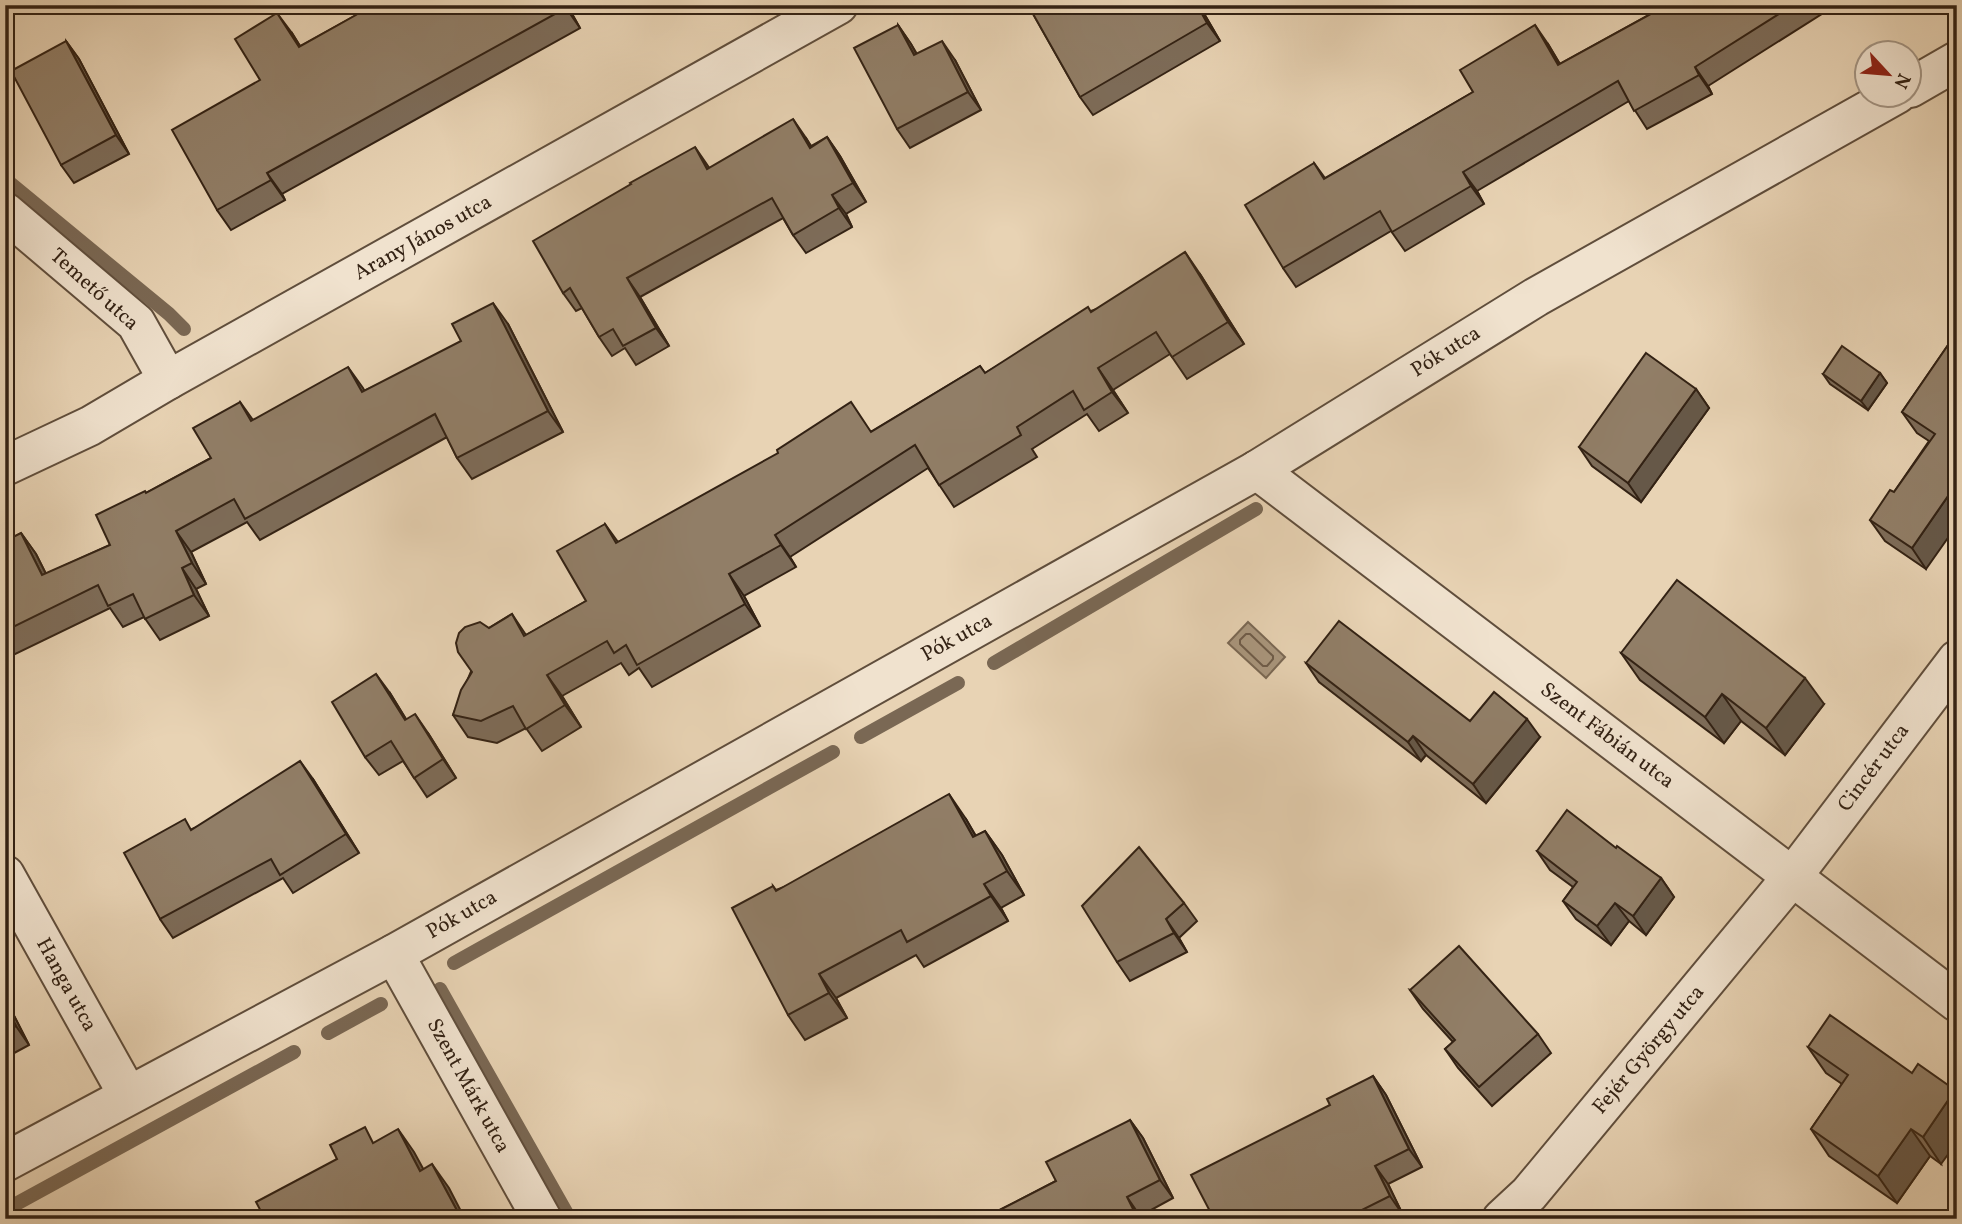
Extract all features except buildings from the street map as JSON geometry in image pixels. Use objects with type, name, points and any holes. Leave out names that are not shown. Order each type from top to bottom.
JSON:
[{"type":"street","name":"Arany János utca","points":[[5,466],[90,426],[838,5]]},
{"type":"street","points":[[1924,80],[1957,61]]},
{"type":"street","name":"Pók utca","points":[[5,1162],[394,954],[1257,470],[1536,297],[1872,108]]},
{"type":"street","name":"Temető utca","points":[[5,212],[136,323],[168,380]]},
{"type":"street","name":"Szent Fábián utca","points":[[1257,470],[1957,1002]]},
{"type":"street","name":"Cincér utca","points":[[1792,877],[1957,660]]},
{"type":"street","name":"Hanga utca","points":[[5,875],[128,1095]]},
{"type":"street","name":"Fejér György utca","points":[[1502,1219],[1530,1194],[1792,877]]},
{"type":"street","name":"Szent Márk utca","points":[[394,954],[542,1219]]},
{"type":"water","points":[[1248,622],[1285,657],[1266,678],[1228,643]]},
{"type":"waterway","points":[[5,179],[184,329]]},
{"type":"waterway","points":[[994,663],[1256,509]]},
{"type":"waterway","points":[[861,737],[958,683]]},
{"type":"waterway","points":[[454,963],[833,752]]},
{"type":"waterway","points":[[440,989],[570,1219]]},
{"type":"waterway","points":[[328,1033],[381,1004]]},
{"type":"waterway","points":[[5,1210],[294,1052]]}]
